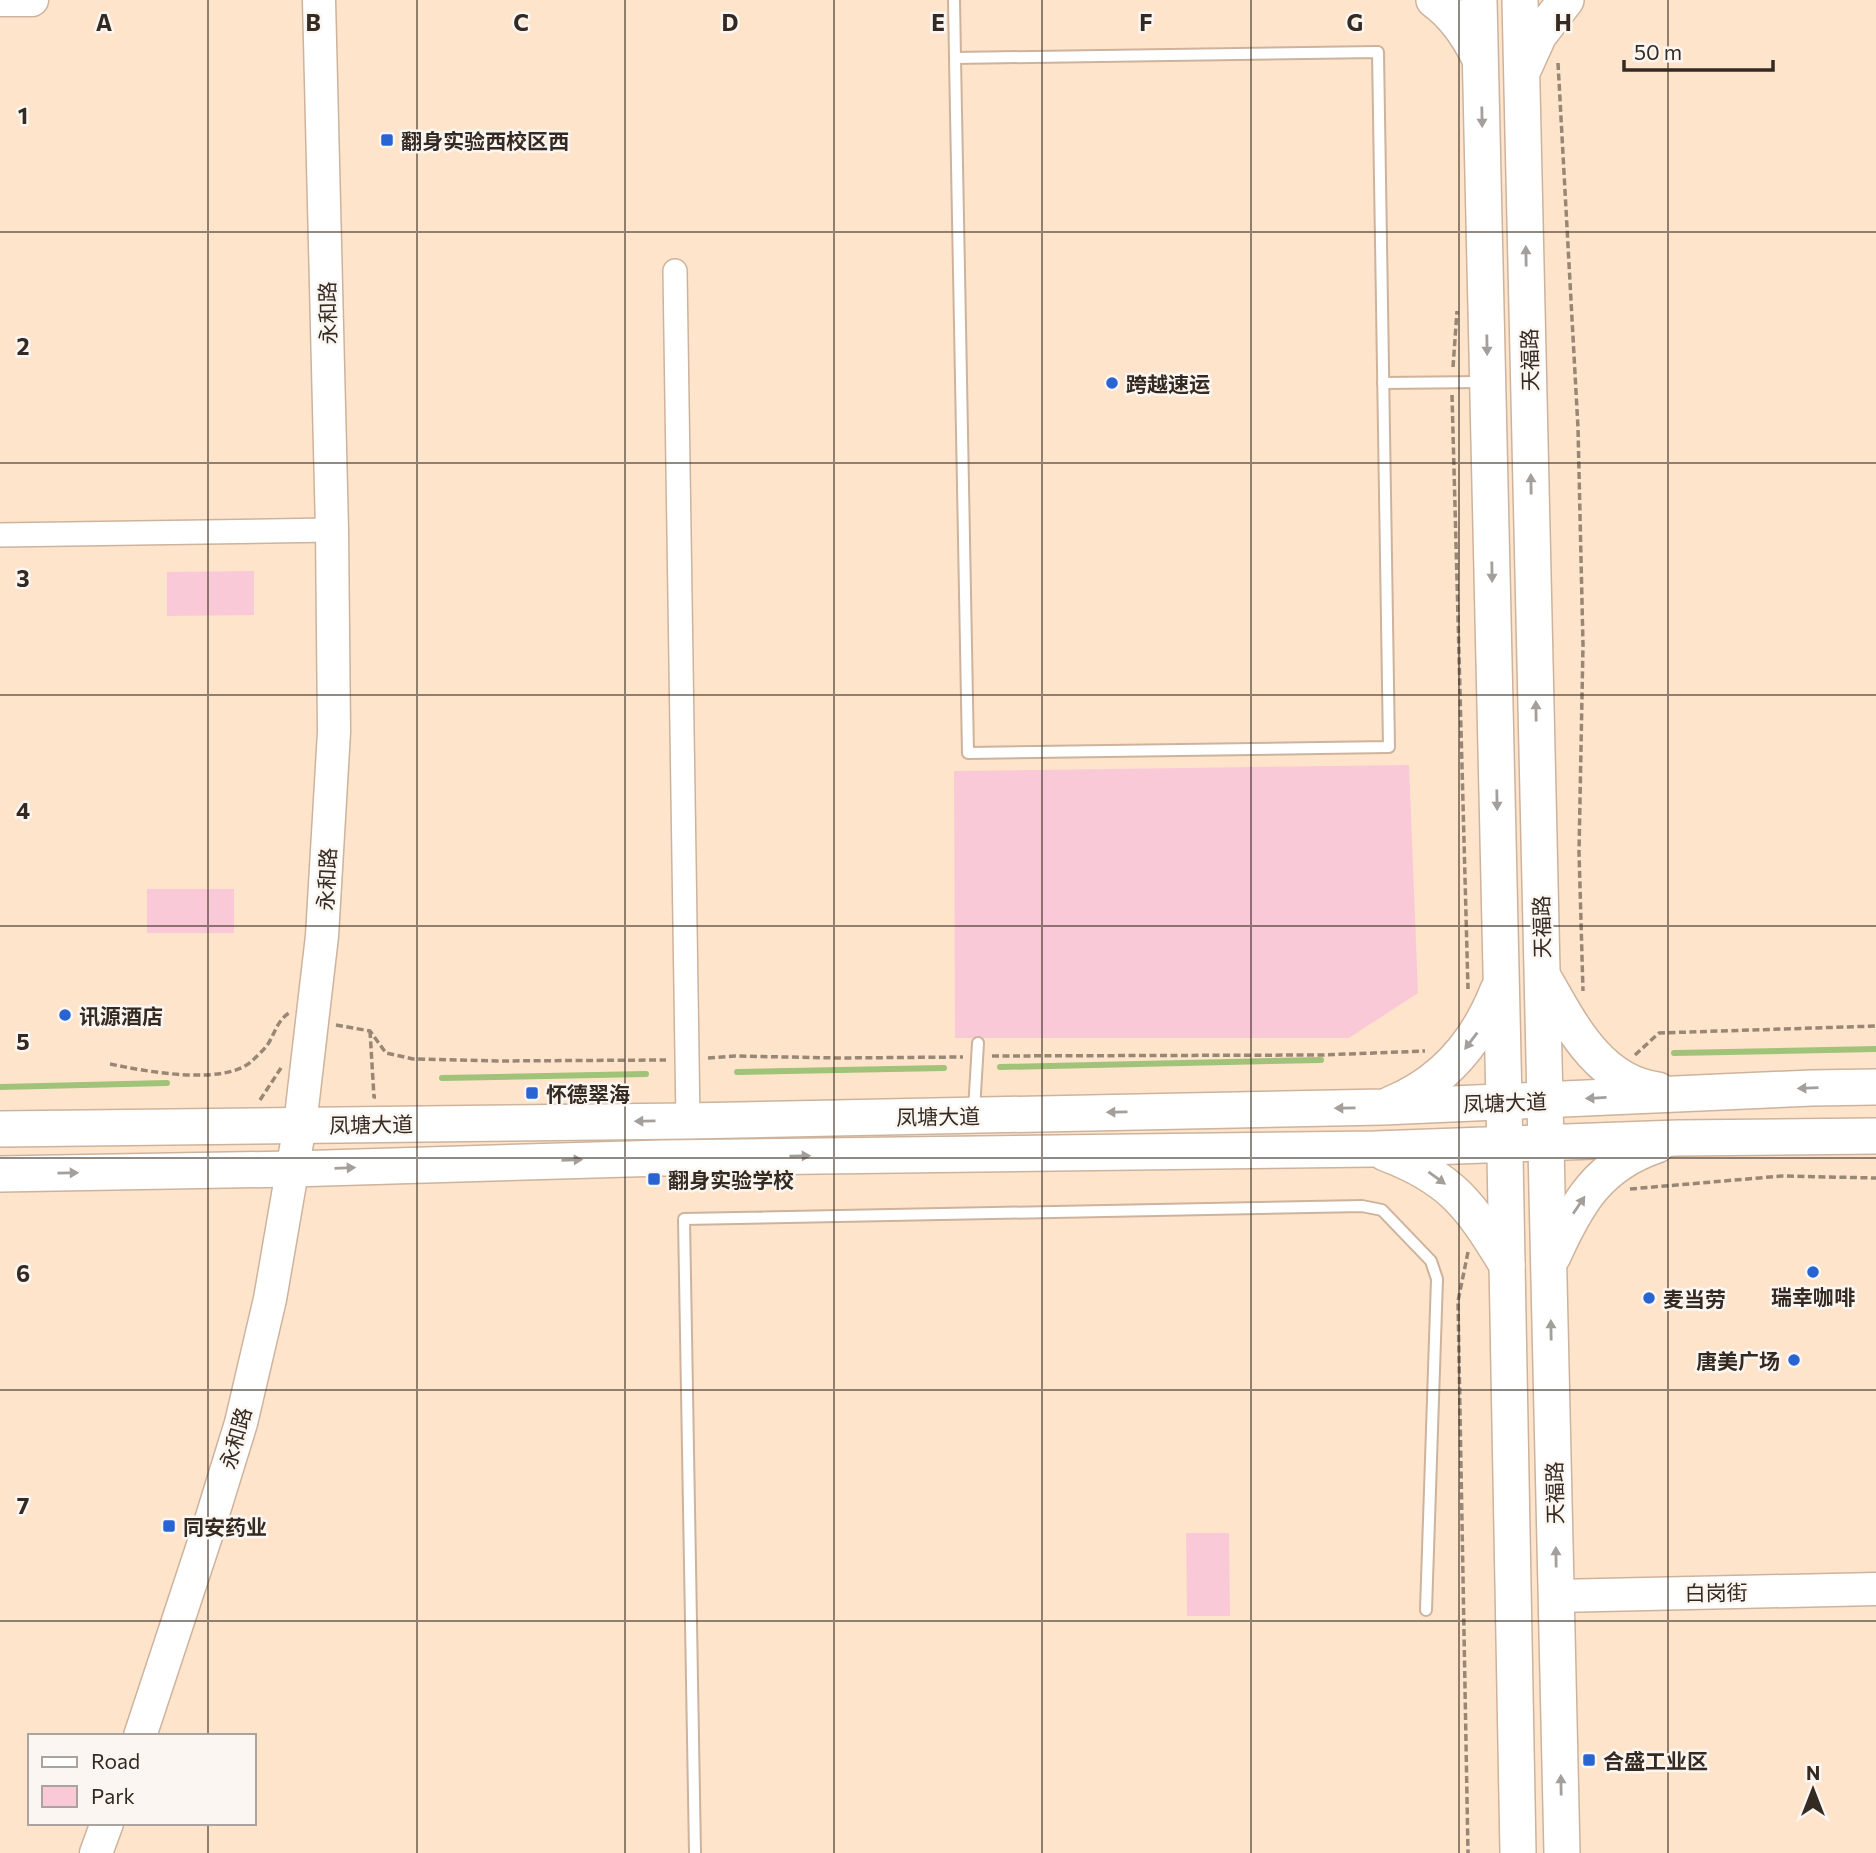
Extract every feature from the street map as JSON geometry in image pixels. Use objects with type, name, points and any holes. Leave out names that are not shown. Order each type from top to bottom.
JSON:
[{"type":"main road","points":[[1434,0],[1456,20],[1469,37],[1480,60]]},
{"type":"main road","name":"天福路","points":[[1479,0],[1488,382],[1485,984],[1504,1102],[1518,1853]]},
{"type":"main road","name":"天福路","points":[[1520,0],[1562,1853]]},
{"type":"main road","points":[[1522,71],[1539,35],[1566,0]]},
{"type":"main road","points":[[1542,975],[1587,1048],[1607,1068],[1622,1078],[1649,1089],[1689,1094]]},
{"type":"main road","points":[[1383,1107],[1407,1098],[1428,1085],[1470,1044],[1486,1018],[1485,984]]},
{"type":"main road","name":"凤塘大道","points":[[0,1129],[688,1121],[1383,1107],[1876,1087]]},
{"type":"main road","name":"凤塘大道","points":[[0,1174],[292,1170],[677,1157],[1376,1149],[1678,1138],[1876,1136]]},
{"type":"main road","points":[[1549,1266],[1576,1207],[1594,1184],[1616,1165],[1644,1150],[1678,1138]]},
{"type":"main road","points":[[1376,1149],[1432,1173],[1454,1191],[1471,1210],[1507,1265]]},
{"type":"street","points":[[0,1],[32,0]]},
{"type":"street","name":"永和路","points":[[141,1734],[241,1423],[270,1299],[300,1125],[323,936],[334,732],[332,530],[319,0]]},
{"type":"street","points":[[675,271],[688,1121]]},
{"type":"street","points":[[0,535],[332,530]]},
{"type":"street","name":"白岗街","points":[[1556,1596],[1876,1589]]},
{"type":"street","points":[[96,1853],[106,1825]]},
{"type":"lane","points":[[954,0],[955,58],[968,753],[1389,747],[1378,52],[955,58]]},
{"type":"lane","points":[[1383,383],[1488,382]]},
{"type":"lane","points":[[974,1115],[978,1043]]},
{"type":"lane","points":[[695,1853],[684,1219],[1348,1206],[1382,1210],[1432,1261],[1437,1279],[1426,1610]]},
{"type":"path","points":[[1557,53],[1578,428],[1583,645],[1579,852],[1583,991]]},
{"type":"path","points":[[1458,301],[1452,382],[1485,984]]},
{"type":"path","points":[[292,1012],[297,1018]]},
{"type":"path","points":[[290,1025],[292,1012]]},
{"type":"path","points":[[110,1064],[188,1077],[229,1071],[250,1063],[268,1044],[281,1018],[292,1012]]},
{"type":"path","points":[[332,1026],[370,1031],[386,1053],[414,1059],[497,1062],[687,1060],[735,1056],[837,1059],[1322,1055],[1441,1050],[1450,1066]]},
{"type":"path","points":[[1607,1068],[1629,1062],[1644,1044],[1659,1033],[1876,1026]]},
{"type":"path","points":[[258,1102],[284,1064]]},
{"type":"path","points":[[1594,1184],[1625,1190],[1782,1176],[1876,1178]]},
{"type":"path","points":[[1463,1242],[1468,1252],[1458,1301],[1468,1853]]},
{"type":"green space","points":[[254,571],[254,615],[167,616],[167,572]]},
{"type":"green space","points":[[1409,765],[1418,993],[1349,1038],[955,1038],[954,771]]},
{"type":"green space","points":[[147,889],[234,889],[234,933],[147,933]]},
{"type":"green space","points":[[1186,1533],[1229,1533],[1230,1616],[1187,1616]]},
{"type":"waterway","points":[[1674,1053],[1876,1049]]},
{"type":"waterway","points":[[1000,1067],[1321,1060]]},
{"type":"waterway","points":[[737,1072],[944,1068]]},
{"type":"waterway","points":[[442,1078],[646,1074]]},
{"type":"waterway","points":[[0,1087],[167,1083]]},
{"type":"place","name":"翻身实验西校区西","points":[[387,140]]},
{"type":"place","name":"跨越速运","points":[[1112,383]]},
{"type":"place","name":"讯源酒店","points":[[65,1015]]},
{"type":"place","name":"怀德翠海","points":[[532,1093]]},
{"type":"place","name":"翻身实验学校","points":[[654,1179]]},
{"type":"place","name":"瑞幸咖啡","points":[[1813,1272]]},
{"type":"place","name":"麦当劳","points":[[1649,1298]]},
{"type":"place","name":"唐美广场","points":[[1794,1360]]},
{"type":"place","name":"同安药业","points":[[169,1526]]},
{"type":"place","name":"合盛工业区","points":[[1589,1760]]}]
